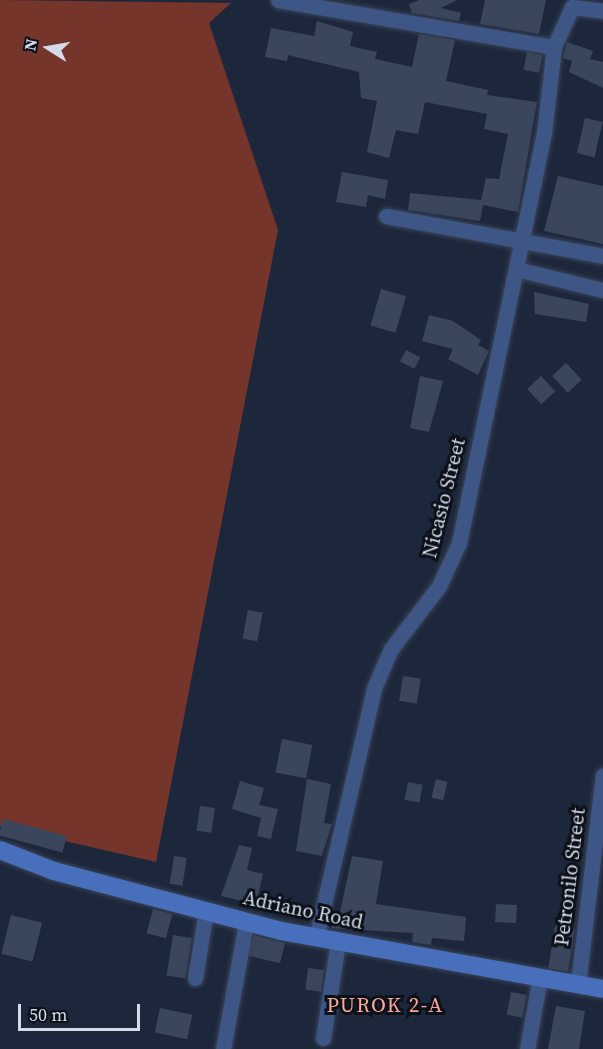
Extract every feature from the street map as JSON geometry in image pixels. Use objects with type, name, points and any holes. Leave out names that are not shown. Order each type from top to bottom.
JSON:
[{"type":"street","points":[[278,0],[336,5],[554,47]]},
{"type":"street","name":"Nicasio Street","points":[[316,938],[374,688],[391,649],[439,586],[459,543],[544,133],[554,47],[572,7],[603,11]]},
{"type":"street","points":[[386,216],[523,238],[603,256]]},
{"type":"street","points":[[516,269],[603,290]]},
{"type":"street","name":"Petronilo Street","points":[[578,984],[603,775]]},
{"type":"street","name":"Adriano Road","points":[[0,850],[54,871],[246,922],[316,938],[603,988]]},
{"type":"street","points":[[195,978],[206,911]]},
{"type":"street","points":[[223,1049],[246,922]]},
{"type":"street","points":[[323,1038],[338,942]]},
{"type":"street","points":[[528,1049],[540,977]]},
{"type":"shaded area","points":[[0,0],[231,3],[209,23],[278,230],[156,862],[0,826]]},
{"type":"building","points":[[419,0],[457,0],[441,8],[461,13],[459,21],[412,13],[409,4]]},
{"type":"building","points":[[485,0],[546,0],[539,34],[480,24]]},
{"type":"building","points":[[317,21],[353,32],[350,46],[377,52],[375,59],[412,67],[419,34],[455,40],[446,81],[488,90],[487,95],[537,102],[518,212],[483,205],[480,221],[408,210],[410,193],[481,200],[486,178],[499,179],[508,134],[484,129],[487,114],[425,102],[418,134],[396,130],[389,158],[367,152],[377,101],[361,98],[359,72],[288,55],[287,61],[265,57],[271,28],[314,36]]},
{"type":"building","points":[[567,42],[593,51],[590,59],[603,62],[603,88],[569,72],[572,61],[563,58]]},
{"type":"building","points":[[527,52],[543,55],[539,73],[524,70]]},
{"type":"building","points":[[585,118],[603,122],[594,157],[577,153]]},
{"type":"building","points":[[342,172],[388,180],[385,199],[368,195],[366,207],[336,202]]},
{"type":"building","points":[[558,176],[603,186],[603,244],[544,231]]},
{"type":"building","points":[[381,289],[406,296],[396,333],[371,326]]},
{"type":"building","points":[[534,292],[589,304],[586,322],[535,314]]},
{"type":"building","points":[[429,315],[453,321],[481,340],[478,345],[489,351],[478,375],[448,359],[453,349],[422,341]]},
{"type":"building","points":[[406,350],[420,357],[414,369],[400,362]]},
{"type":"building","points":[[566,363],[582,380],[568,393],[552,376]]},
{"type":"building","points":[[420,376],[443,381],[429,432],[410,428]]},
{"type":"building","points":[[541,376],[555,391],[541,404],[527,389]]},
{"type":"building","points":[[248,610],[263,613],[257,641],[242,638]]},
{"type":"building","points":[[403,676],[421,679],[417,704],[399,701]]},
{"type":"building","points":[[282,739],[312,745],[306,778],[276,772]]},
{"type":"building","points":[[307,779],[331,784],[324,823],[332,824],[322,856],[296,851]]},
{"type":"building","points":[[436,779],[448,782],[443,800],[431,797]]},
{"type":"building","points":[[240,781],[264,788],[259,805],[278,809],[271,839],[257,836],[261,818],[232,809]]},
{"type":"building","points":[[408,782],[423,785],[419,803],[405,800]]},
{"type":"building","points":[[200,806],[215,808],[211,833],[197,831]]},
{"type":"building","points":[[3,819],[67,836],[62,853],[0,836]]},
{"type":"building","points":[[239,845],[252,848],[247,870],[263,874],[256,904],[221,896]]},
{"type":"building","points":[[174,856],[187,858],[182,886],[170,884]]},
{"type":"building","points":[[352,856],[383,861],[376,904],[466,917],[464,941],[432,938],[431,945],[412,942],[413,933],[328,928],[331,915],[339,917]]},
{"type":"building","points":[[496,904],[517,905],[516,923],[495,922]]},
{"type":"building","points":[[153,909],[172,914],[166,938],[147,933]]},
{"type":"building","points":[[11,915],[42,923],[32,962],[1,954]]},
{"type":"building","points":[[555,926],[575,929],[568,972],[548,968]]},
{"type":"building","points":[[173,935],[192,938],[185,978],[167,975]]},
{"type":"building","points":[[253,935],[285,943],[280,963],[248,955]]},
{"type":"building","points":[[308,968],[324,970],[321,992],[305,990]]},
{"type":"building","points":[[511,992],[527,995],[522,1018],[507,1015]]},
{"type":"building","points":[[556,1006],[585,1011],[579,1049],[548,1049]]},
{"type":"building","points":[[160,1008],[192,1015],[187,1039],[155,1032]]},
{"type":"district","name":"PUROK 2-A","points":[[385,1005]]}]
